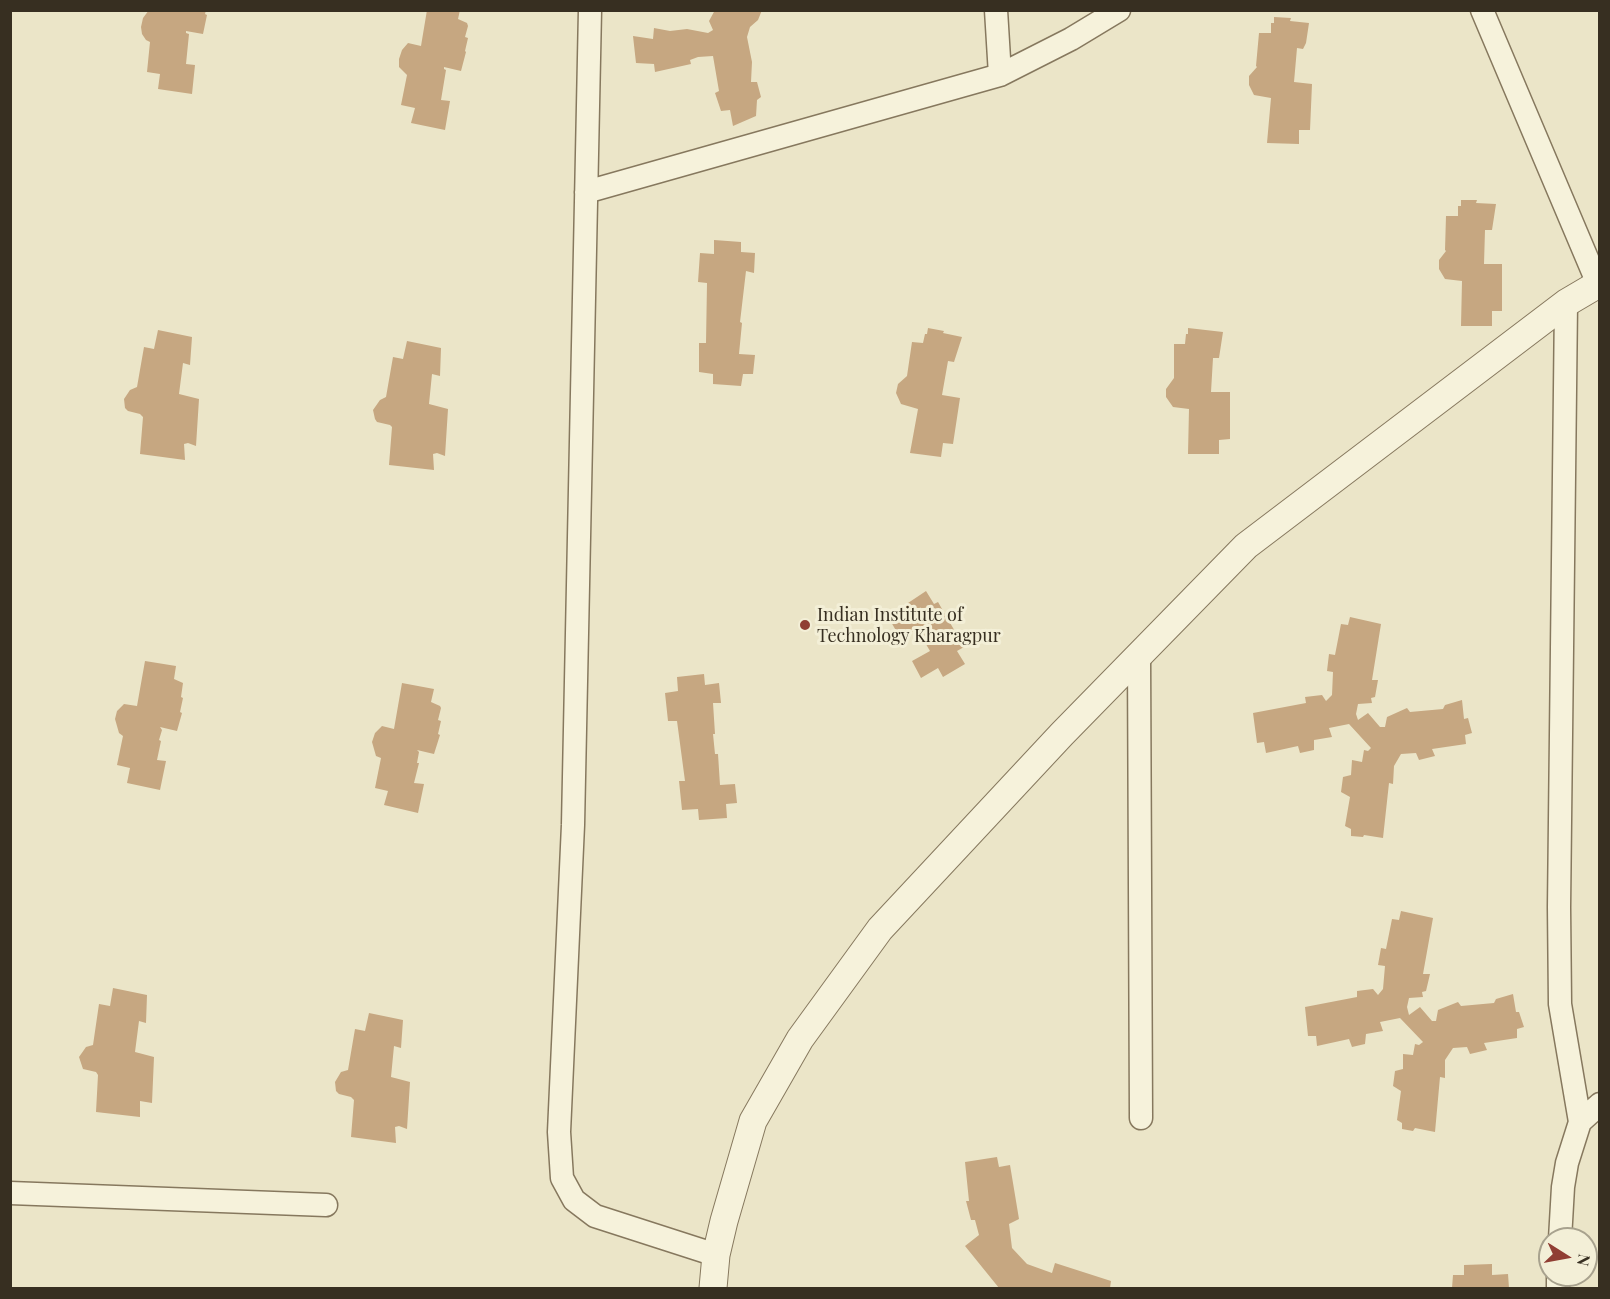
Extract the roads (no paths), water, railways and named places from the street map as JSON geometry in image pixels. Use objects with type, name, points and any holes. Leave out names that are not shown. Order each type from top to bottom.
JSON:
[{"type":"street","points":[[590,10],[573,825],[560,1132],[562,1178],[574,1200],[595,1215],[716,1255]]},
{"type":"street","points":[[996,10],[1000,75]]},
{"type":"street","points":[[586,192],[1000,75],[1071,39],[1119,10]]},
{"type":"street","points":[[714,1288],[716,1255],[723,1221],[753,1121],[800,1039],[880,928],[1138,654],[1246,546],[1566,303],[1599,284],[1482,10]]},
{"type":"street","points":[[1561,1227],[1567,1163],[1580,1122],[1560,1004],[1559,907],[1566,303]]},
{"type":"street","points":[[1138,654],[1141,1118]]},
{"type":"street","points":[[1580,1122],[1599,1104]]},
{"type":"street","points":[[10,1193],[326,1204]]},
{"type":"place","name":"Indian Institute of Technology Kharagpur","points":[[805,625]]}]
